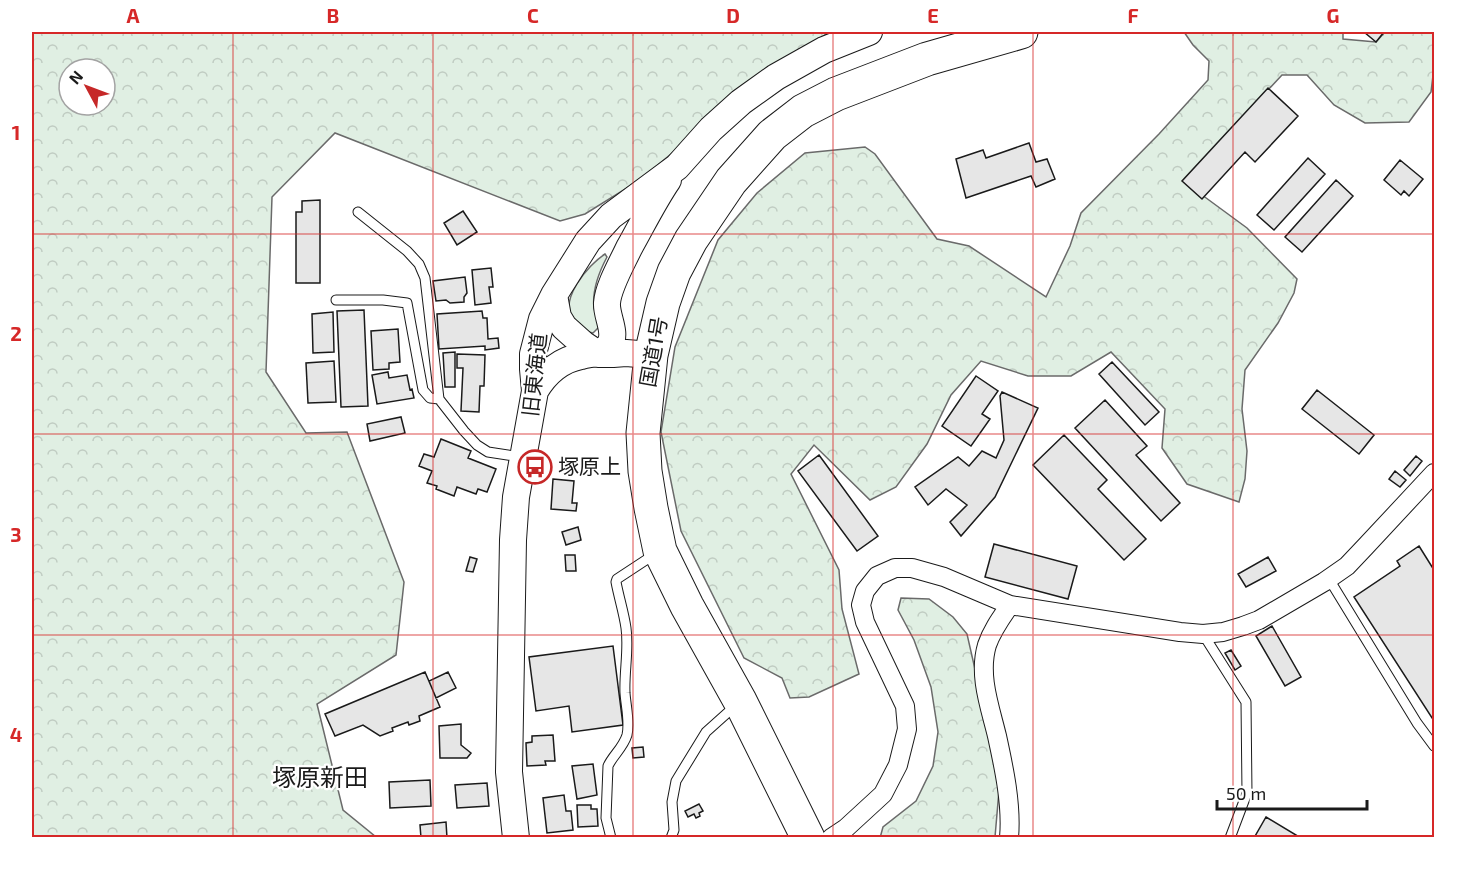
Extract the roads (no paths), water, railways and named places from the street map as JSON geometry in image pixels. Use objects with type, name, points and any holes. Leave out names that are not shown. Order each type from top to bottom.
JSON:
[{"type":"highway","name":"国道1号","points":[[808,837],[740,701],[687,606],[660,551],[645,471],[643,433],[622,349],[663,303],[674,272],[691,240],[730,181],[772,135],[803,111],[836,94],[927,59],[1021,32]]},
{"type":"street","name":"旧東海道","points":[[516,837],[509,772],[512,551],[516,497],[535,391],[533,354],[542,319],[554,295],[588,241],[611,216],[676,167],[711,129],[741,102],[776,77],[824,50],[869,32]]},
{"type":"street","points":[[622,349],[607,303],[620,266],[654,201],[676,167]]},
{"type":"street","points":[[588,241],[600,236],[616,237],[622,242],[626,255]]},
{"type":"street","points":[[554,295],[558,317],[564,327],[578,340],[622,349]]},
{"type":"street","points":[[535,391],[543,378],[554,368],[579,356],[622,349]]},
{"type":"street","points":[[831,837],[846,828],[883,794],[898,765],[907,729],[905,706],[865,622],[861,605],[865,591],[878,576],[895,568],[912,568],[944,577],[1010,605],[1180,632],[1203,634],[1223,632],[1259,620],[1347,566],[1434,473]]},
{"type":"street","points":[[1009,837],[1007,793],[983,668],[987,646],[994,628],[1010,605]]},
{"type":"lane","points":[[358,212],[407,251],[419,264],[425,278],[440,399],[477,445],[488,452],[523,458]]},
{"type":"lane","points":[[336,300],[383,300],[407,303],[423,390],[430,398],[440,399]]},
{"type":"lane","points":[[611,837],[606,818],[608,766],[624,741],[628,724],[625,693],[626,628],[616,582],[617,579],[660,551]]},
{"type":"lane","points":[[1329,579],[1417,723],[1434,746]]},
{"type":"lane","points":[[1203,634],[1246,702],[1247,793],[1230,837]]},
{"type":"lane","points":[[671,837],[674,830],[672,802],[676,781],[706,732],[740,701]]},
{"type":"place","name":"塚原上","points":[[535,467]]},
{"type":"district","name":"塚原新田","points":[[320,778]]}]
